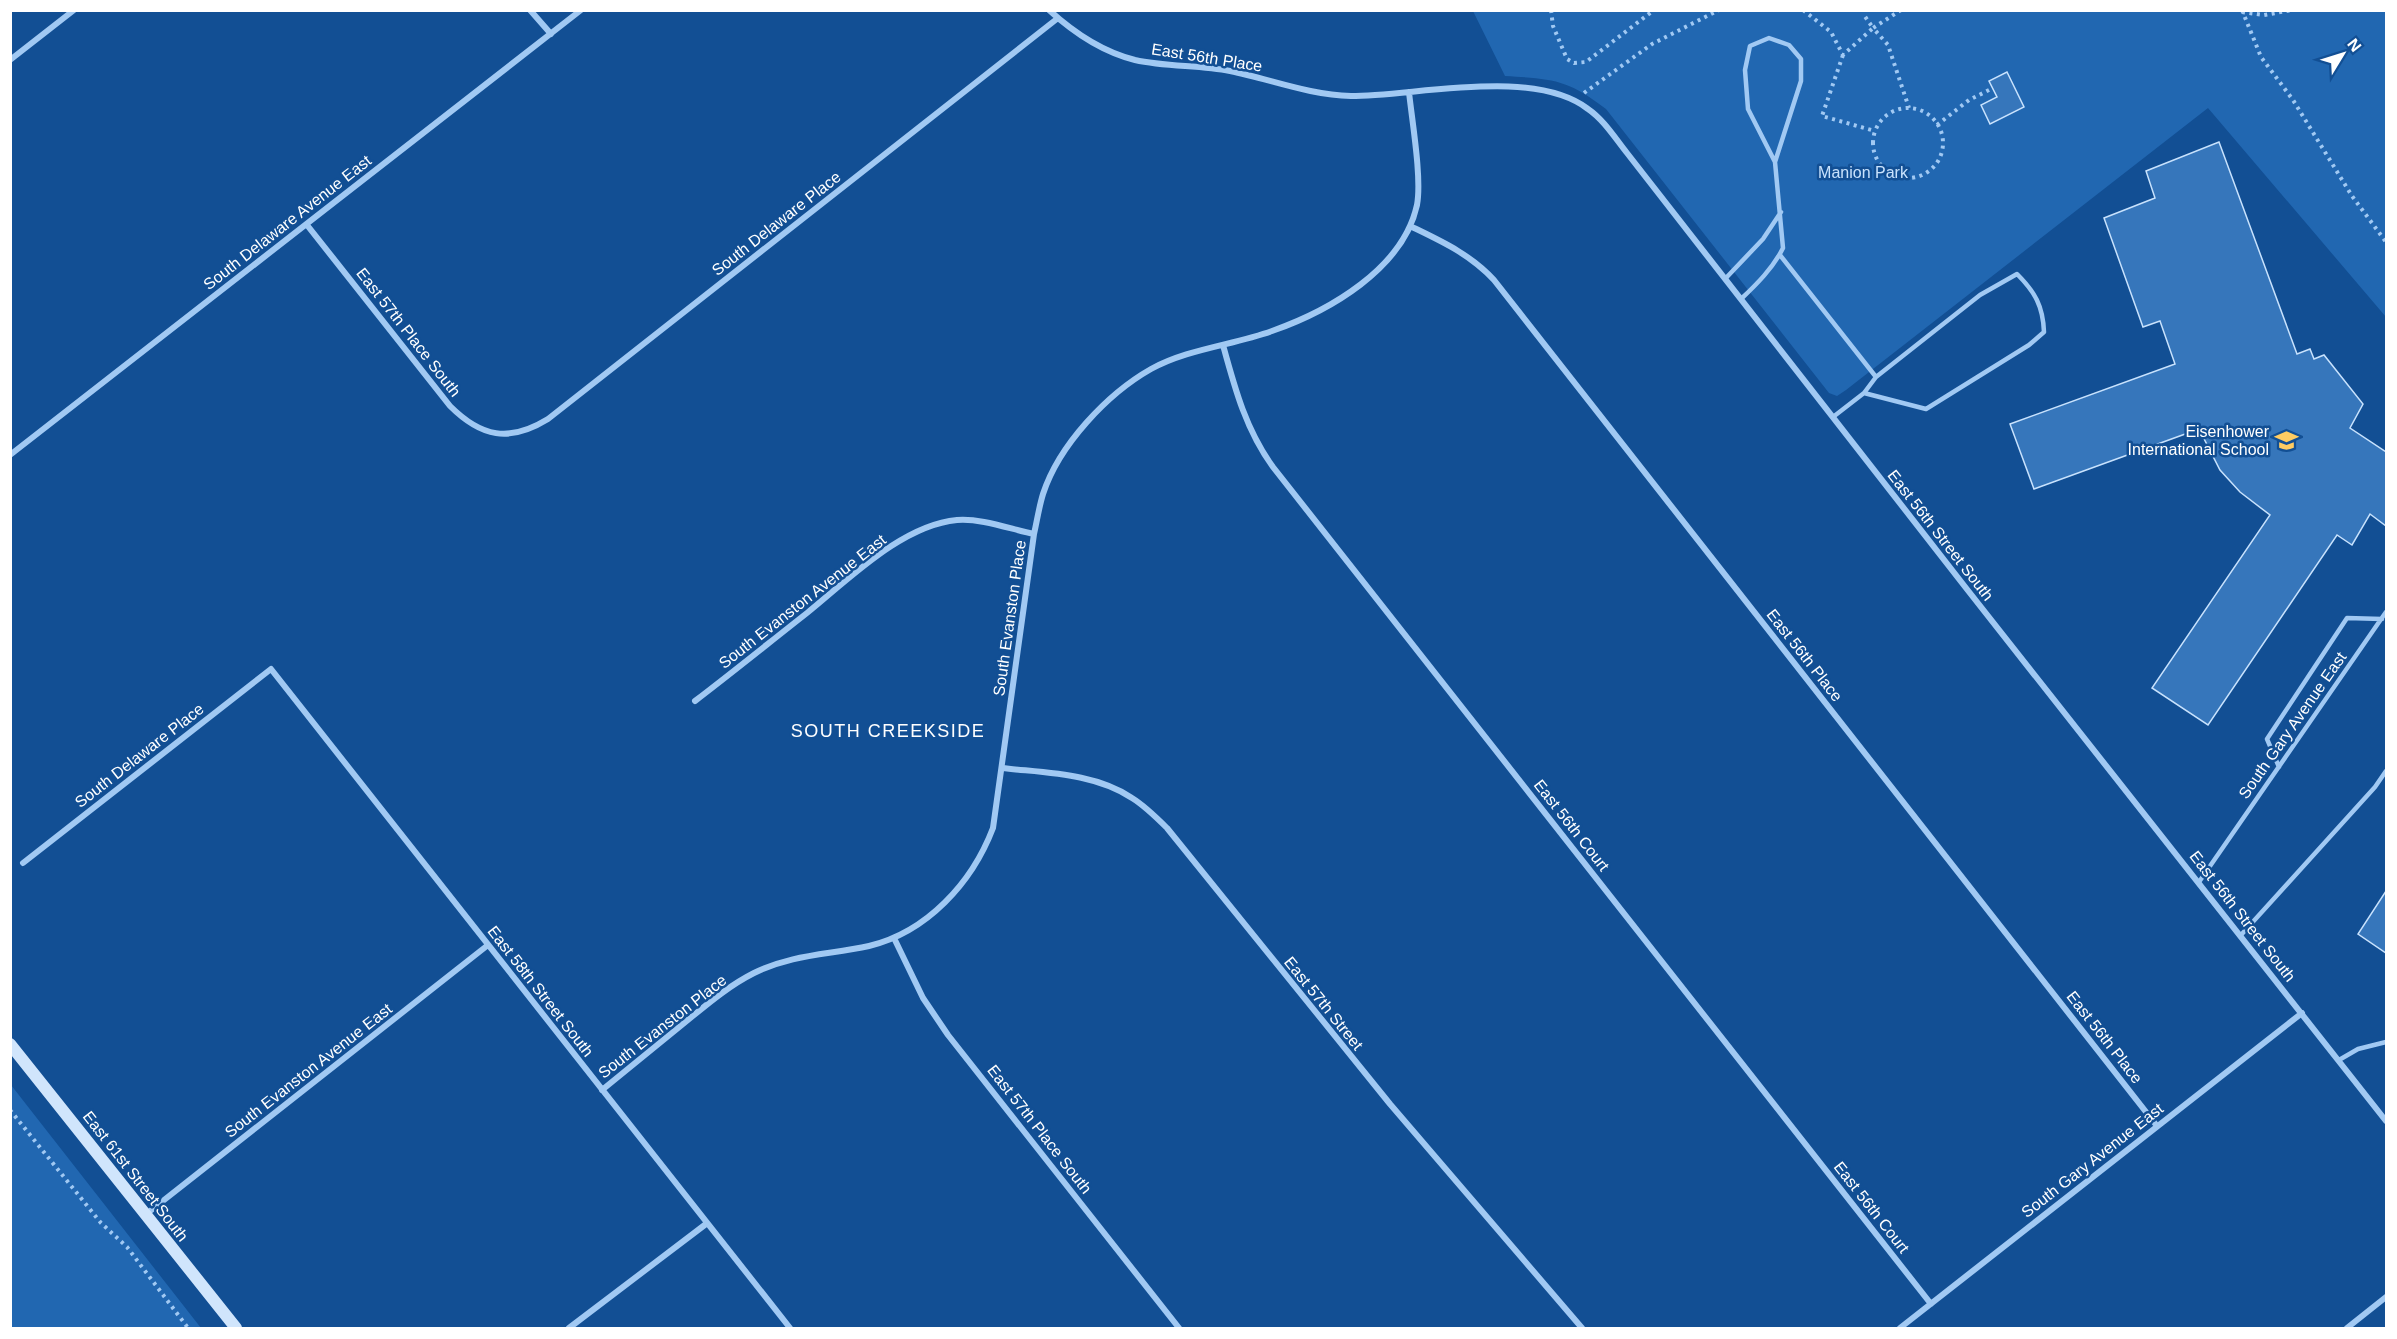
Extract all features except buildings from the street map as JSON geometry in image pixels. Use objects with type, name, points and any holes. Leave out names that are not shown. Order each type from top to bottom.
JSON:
[{"type":"street","points":[[10,60],[74,10]]},
{"type":"street","points":[[531,10],[551,34]]},
{"type":"street","name":"South Delaware Avenue East","points":[[10,455],[580,10]]},
{"type":"street","name":"East 56th Place","points":[[1049,10],[1082,36],[1108,50],[1135,60],[1230,71],[1314,92],[1350,96],[1409,92]]},
{"type":"street","name":"South Delaware Place","points":[[503,434],[534,428],[548,419],[1058,18]]},
{"type":"street","name":"East 56th Street South","points":[[1409,92],[1480,87],[1543,90],[1577,102],[1589,109],[1627,153],[2386,1121]]},
{"type":"street","points":[[1034,534],[1043,493],[1055,468],[1089,420],[1109,400],[1152,368],[1180,357],[1272,331],[1302,319],[1330,303],[1375,271],[1393,254],[1410,226],[1417,203],[1409,92]]},
{"type":"street","name":"East 57th Place South","points":[[307,225],[450,406],[466,422],[479,429],[503,434]]},
{"type":"street","name":"East 56th Place","points":[[1410,226],[1464,253],[1494,280],[2157,1126]]},
{"type":"street","name":"East 56th Court","points":[[1223,345],[1246,422],[1273,467],[1931,1304]]},
{"type":"street","name":"South Evanston Avenue East","points":[[696,701],[878,556],[912,534],[934,525],[958,520],[1034,534]]},
{"type":"street","name":"South Evanston Place","points":[[602,1090],[716,997],[752,974],[784,960],[868,946],[894,938],[922,922],[946,902],[969,875],[985,851],[993,828],[1034,534]]},
{"type":"street","name":"South Delaware Place","points":[[23,863],[271,669]]},
{"type":"street","name":"East 58th Street South","points":[[271,669],[790,1329]]},
{"type":"street","name":"East 57th Street","points":[[1002,768],[1088,779],[1109,786],[1130,796],[1161,822],[1390,1104],[1582,1329]]},
{"type":"street","name":"East 57th Place South","points":[[894,938],[923,998],[948,1035],[1179,1329]]},
{"type":"street","name":"South Evanston Avenue East","points":[[145,1215],[488,945]]},
{"type":"street","name":"South Gary Avenue East","points":[[1900,1329],[2302,1013]]},
{"type":"street","name":"East 61st Street South","points":[[10,1044],[236,1329]]},
{"type":"street","points":[[569,1329],[706,1224]]},
{"type":"street","points":[[2347,1329],[2386,1297]]},
{"type":"lane","points":[[1741,299],[1757,285],[1783,248],[1774,162],[1748,109],[1745,70],[1750,46],[1768,38],[1789,45],[1801,59],[1801,81],[1774,162]]},
{"type":"lane","points":[[1725,279],[1763,239],[1781,212]]},
{"type":"lane","points":[[1780,254],[1876,377]]},
{"type":"lane","points":[[1833,417],[1864,393],[1876,377],[1980,295],[2017,274],[2033,290],[2043,317],[2044,332],[2029,345],[1926,409],[1864,393]]},
{"type":"lane","name":"South Gary Avenue East","points":[[2199,882],[2386,612]]},
{"type":"lane","points":[[2279,767],[2267,739],[2347,618],[2382,619]]},
{"type":"lane","points":[[2241,935],[2375,787],[2386,771]]},
{"type":"lane","points":[[2339,1060],[2358,1048],[2386,1042]]},
{"type":"path","points":[[1551,10],[1553,26],[1567,59],[1574,63],[1586,62],[1653,10]]},
{"type":"path","points":[[1582,94],[1652,44],[1719,10]]},
{"type":"path","points":[[1803,10],[1831,32],[1843,55]]},
{"type":"path","points":[[1875,130],[1822,117],[1843,55],[1873,28],[1901,10]]},
{"type":"path","points":[[2242,11],[2264,15],[2293,10]]},
{"type":"path","points":[[2242,11],[2260,57],[2293,100],[2352,196],[2386,242]]},
{"type":"path","points":[[1864,15],[1888,45],[1909,108]]},
{"type":"path","points":[[1937,125],[1969,100],[1993,88]]},
{"type":"path","points":[[1909,108],[1927,113],[1937,125],[1943,141],[1942,153],[1930,171],[1920,177],[1909,179],[1897,177],[1886,171],[1878,162],[1873,151],[1872,139],[1883,117],[1893,111],[1909,108]]},
{"type":"path","points":[[10,1110],[101,1223],[126,1247],[188,1329]]},
{"type":"green space","name":"Manion Park","points":[[1473,11],[2386,11],[2386,317],[2208,108],[1837,396],[1829,393],[1606,109],[1581,92],[1559,82],[1505,76]]},
{"type":"green space","points":[[11,1085],[201,1328],[11,1328]]},
{"type":"place","name":"Eisenhower International School","points":[[2287,440]]},
{"type":"district","name":"SOUTH CREEKSIDE","points":[[888,731]]}]
